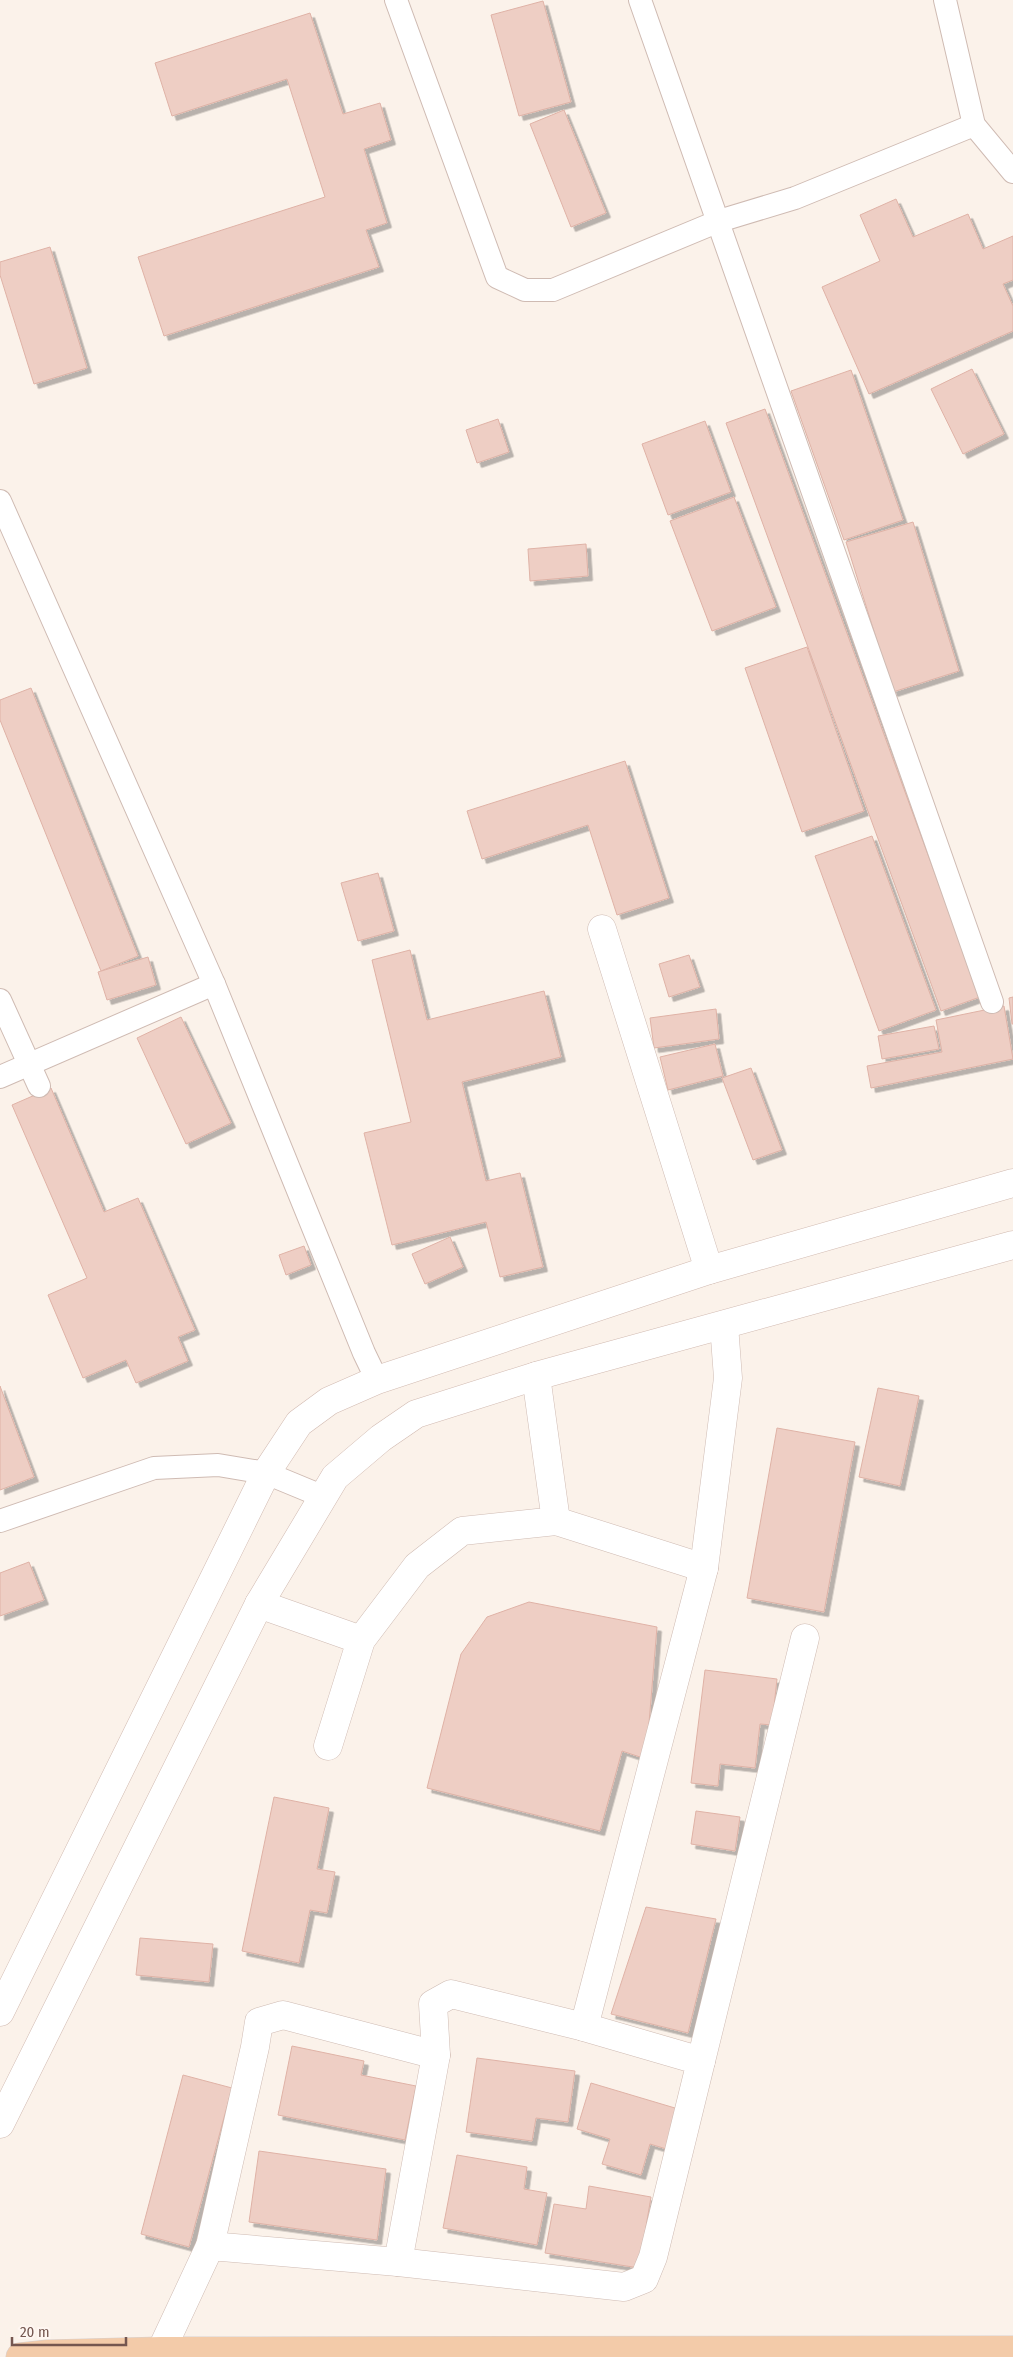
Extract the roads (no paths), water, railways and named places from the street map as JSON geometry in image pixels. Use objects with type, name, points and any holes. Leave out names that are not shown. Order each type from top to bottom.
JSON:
[{"type":"main road","points":[[20,2357],[48,2354],[161,2351],[577,2354],[1013,2350]]},
{"type":"street","points":[[602,930],[709,1270]]},
{"type":"street","points":[[0,2012],[266,1473],[299,1423],[329,1401],[377,1380],[709,1270],[1013,1183]]},
{"type":"street","points":[[0,2124],[259,1604],[335,1478],[381,1438],[416,1414],[536,1376],[1013,1245]]},
{"type":"street","points":[[584,2027],[704,1568],[728,1378],[724,1325]]},
{"type":"street","points":[[536,1376],[556,1520]]},
{"type":"street","points":[[328,1746],[361,1640],[417,1566],[462,1531],[556,1520],[704,1568]]},
{"type":"street","points":[[259,1604],[361,1640]]},
{"type":"street","points":[[210,2246],[398,2262],[624,2287],[644,2279],[653,2257],[806,1638]]},
{"type":"street","points":[[398,2262],[436,2055],[433,2004],[451,1994],[584,2027],[701,2061]]},
{"type":"street","points":[[161,2351],[210,2246],[259,2022],[283,2015],[436,2055]]},
{"type":"lane","points":[[396,0],[497,277],[525,290],[553,290],[719,222],[796,198],[974,125]]},
{"type":"lane","points":[[640,0],[992,1002]]},
{"type":"lane","points":[[945,0],[974,125],[1013,172]]},
{"type":"lane","points":[[0,501],[214,984],[364,1354],[377,1380]]},
{"type":"lane","points":[[0,1077],[214,984]]},
{"type":"lane","points":[[0,1000],[39,1086]]},
{"type":"lane","points":[[0,1521],[154,1468],[218,1465],[266,1473],[324,1496]]}]
